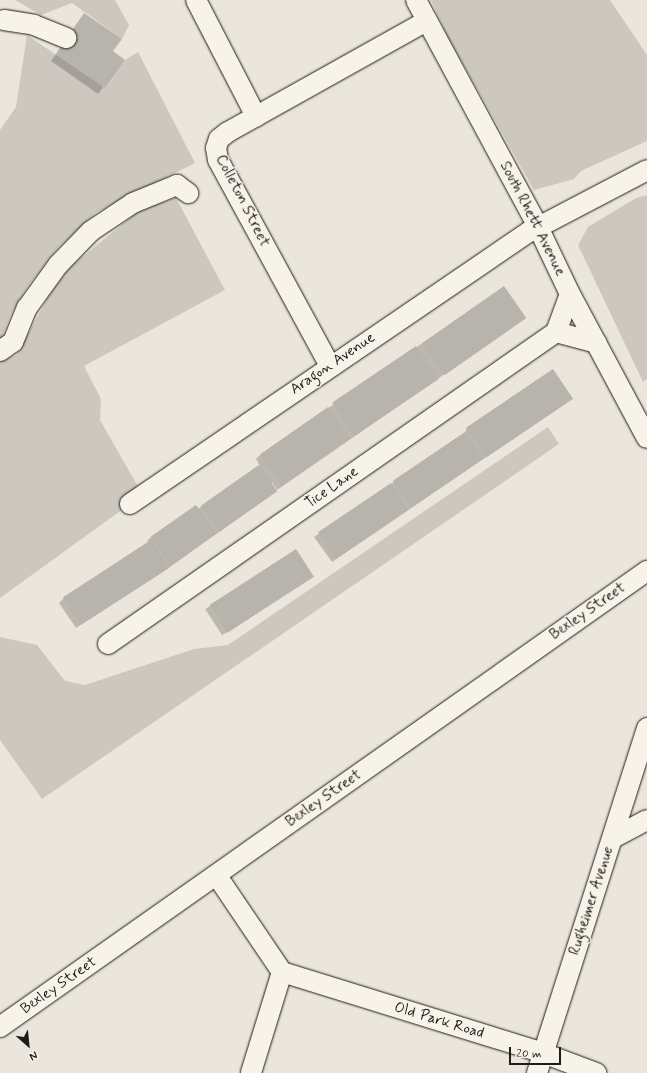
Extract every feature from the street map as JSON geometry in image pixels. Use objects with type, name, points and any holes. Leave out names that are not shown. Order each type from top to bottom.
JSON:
[{"type":"street","points":[[196,0],[256,116]]},
{"type":"street","name":"South Rhett Avenue","points":[[416,0],[538,227],[570,294],[647,438]]},
{"type":"street","points":[[4,20],[34,25],[67,38]]},
{"type":"street","name":"Colleton Street","points":[[330,366],[218,160],[216,148],[220,139],[256,116],[427,21]]},
{"type":"street","name":"Aragon Avenue","points":[[130,504],[330,366],[538,227],[647,170]]},
{"type":"street","points":[[0,351],[13,342],[27,308],[58,265],[91,231],[132,203],[177,185],[188,193]]},
{"type":"street","points":[[570,294],[556,332],[597,343]]},
{"type":"street","name":"Tice Lane","points":[[108,644],[556,332]]},
{"type":"street","name":"Bexley Street","points":[[0,1027],[217,876],[647,571]]},
{"type":"street","name":"Rugheimer Avenue","points":[[537,1073],[647,728]]},
{"type":"street","points":[[613,838],[647,820]]},
{"type":"street","points":[[217,876],[282,972],[250,1073]]},
{"type":"street","name":"Old Park Road","points":[[282,972],[543,1053],[596,1073]]},
{"type":"shaded area","points":[[15,0],[115,0],[129,25],[122,39],[72,3],[41,15]]},
{"type":"shaded area","points":[[431,0],[610,0],[647,55],[647,141],[581,171],[574,179],[534,190],[448,37]]},
{"type":"shaded area","points":[[27,35],[105,88],[125,60],[138,52],[195,163],[97,212],[56,250],[28,286],[11,314],[0,342],[0,130],[16,107]]},
{"type":"shaded area","points":[[647,195],[647,379],[643,382],[578,245],[588,227],[636,198]]},
{"type":"shaded area","points":[[176,198],[225,290],[84,366],[101,399],[100,420],[140,490],[130,504],[0,598],[0,361],[17,355],[48,297],[70,267],[140,210]]},
{"type":"shaded area","points":[[548,427],[559,444],[42,799],[0,740],[0,637],[37,645],[65,681],[85,685],[194,649],[228,645]]},
{"type":"building","points":[[84,13],[122,39],[113,51],[125,60],[105,88],[56,54]]},
{"type":"building","points":[[504,286],[526,318],[444,375],[422,343]]},
{"type":"building","points":[[416,346],[438,379],[355,436],[332,402]]},
{"type":"building","points":[[553,369],[573,399],[486,458],[466,428]]},
{"type":"building","points":[[328,407],[350,438],[282,486],[260,455]]},
{"type":"building","points":[[465,432],[483,459],[411,507],[393,481]]},
{"type":"building","points":[[259,465],[277,491],[219,532],[201,506]]},
{"type":"building","points":[[391,483],[409,510],[336,559],[318,532]]},
{"type":"building","points":[[196,505],[216,534],[171,565],[151,537]]},
{"type":"building","points":[[151,540],[169,568],[81,625],[63,597]]},
{"type":"building","points":[[296,549],[314,577],[228,633],[210,605]]}]
